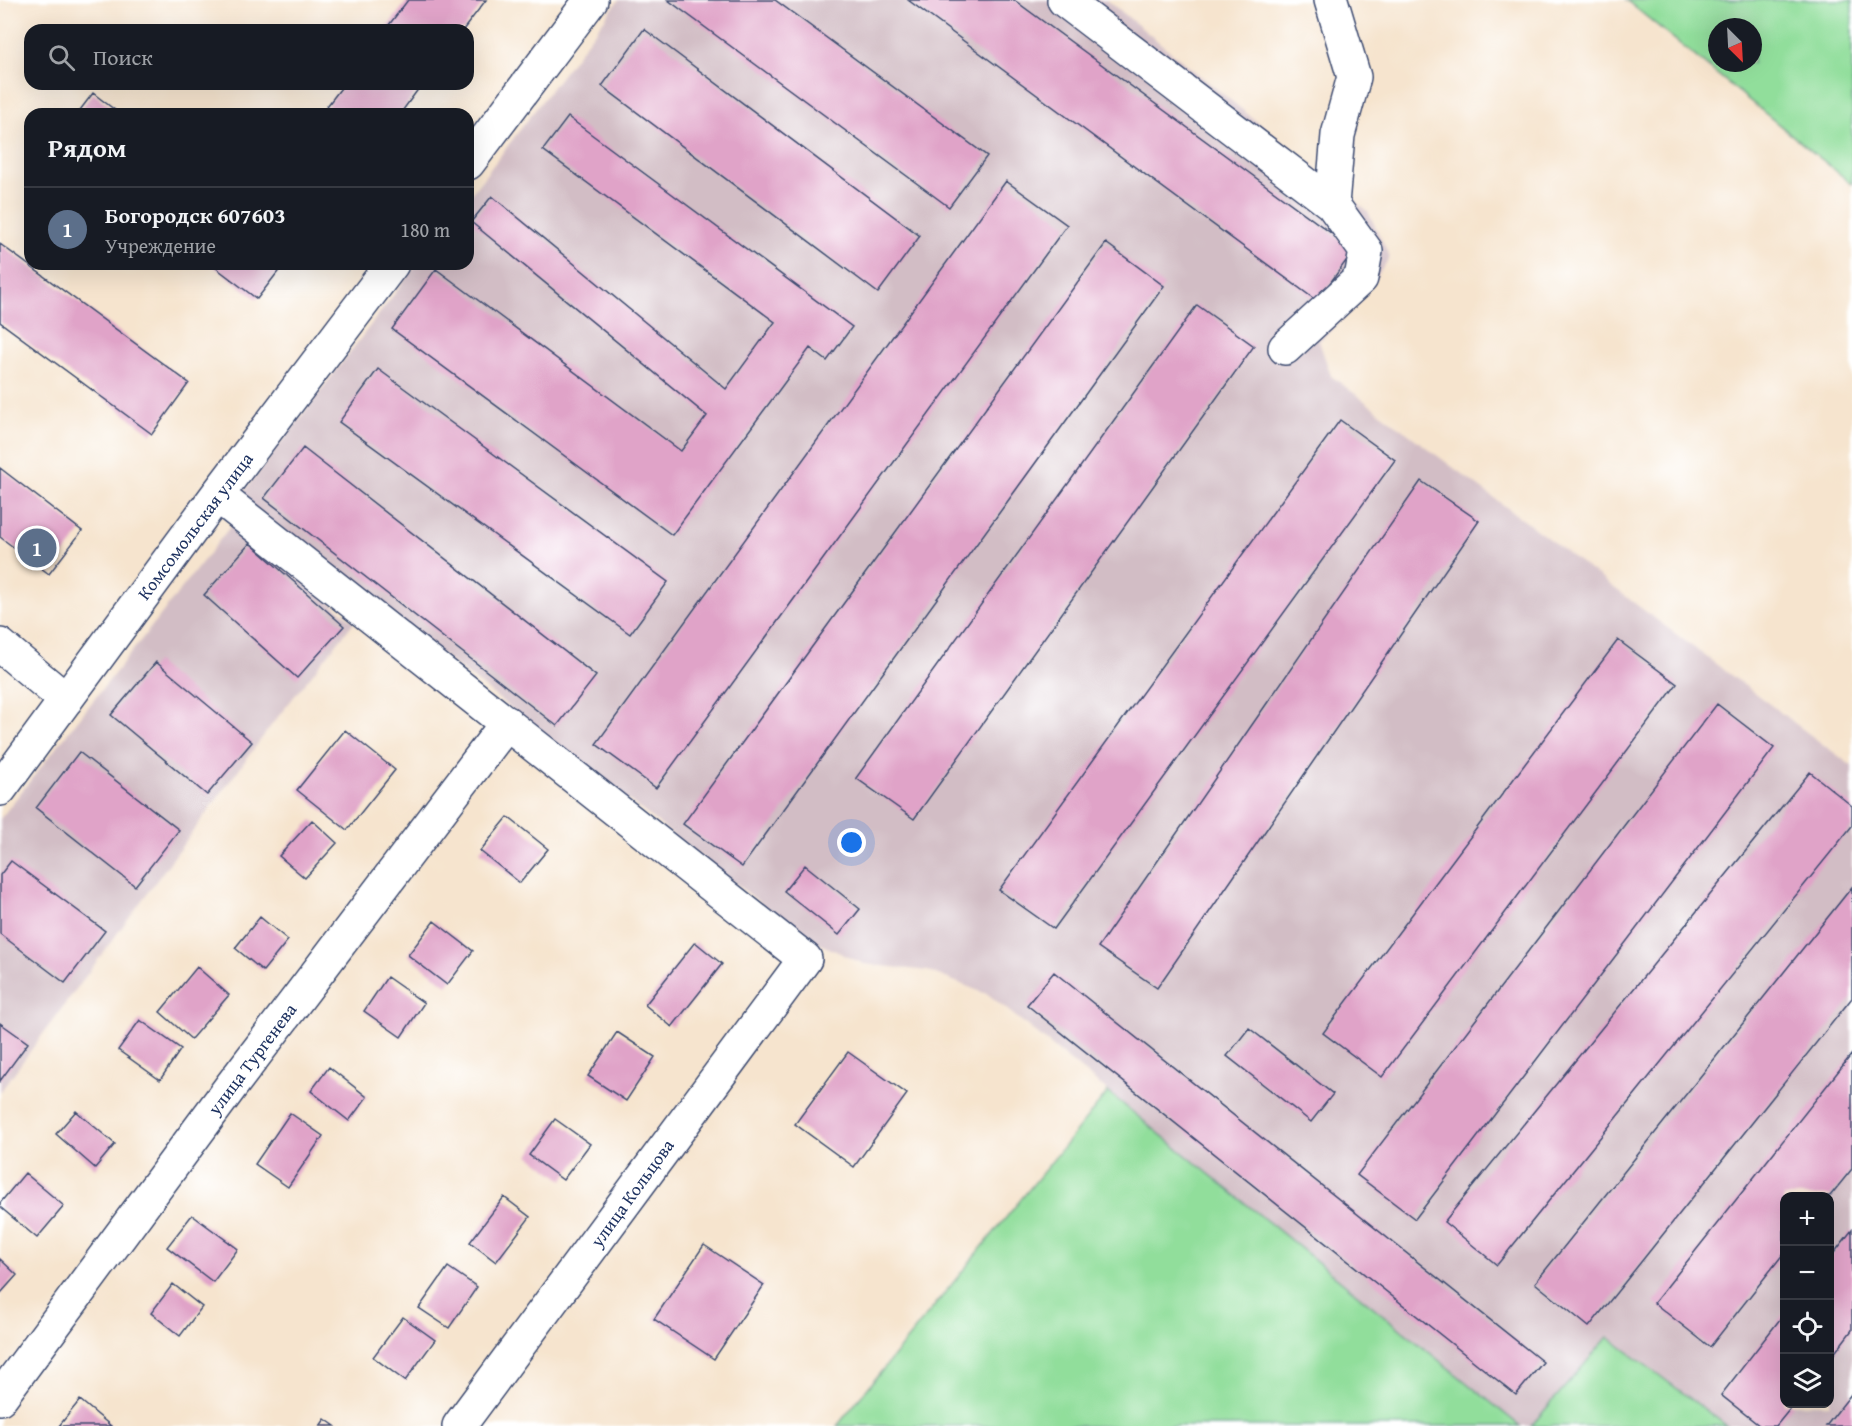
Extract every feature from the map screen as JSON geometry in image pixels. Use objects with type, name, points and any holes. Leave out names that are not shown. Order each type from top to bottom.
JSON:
[{"type":"street","points":[[474,155],[591,0]]},
{"type":"street","points":[[1064,0],[1332,204],[1366,251],[1361,278],[1285,348]]},
{"type":"street","points":[[1331,0],[1354,77],[1338,135],[1332,204]]},
{"type":"street","name":"Комсомольская улица","points":[[0,789],[217,495],[387,270]]},
{"type":"street","points":[[217,495],[507,723]]},
{"type":"street","points":[[0,645],[66,700]]},
{"type":"street","name":"улица Кольцова","points":[[459,1426],[805,959],[507,723]]},
{"type":"street","name":"улица Тургенева","points":[[0,1398],[232,1085],[507,723]]},
{"type":"shaded area","points":[[619,0],[1107,0],[1368,212],[1390,257],[1356,307],[1319,341],[1331,376],[1852,766],[1852,1426],[1727,1426],[1608,1337],[1531,1426],[1520,1426],[989,995],[928,971],[864,964],[803,936],[240,497],[412,270],[474,270],[474,190]]},
{"type":"shaded area","points":[[233,523],[354,622],[273,723],[0,1092],[0,819]]},
{"type":"green space","points":[[1626,0],[1852,0],[1852,184],[1714,72],[1762,72],[1762,18],[1708,18],[1708,67]]},
{"type":"green space","points":[[1108,1092],[1520,1426],[837,1426]]},
{"type":"green space","points":[[1608,1337],[1727,1426],[1531,1426]]},
{"type":"building","points":[[408,0],[486,0],[468,24],[390,24]]},
{"type":"building","points":[[668,0],[775,0],[987,156],[949,207]]},
{"type":"building","points":[[908,0],[1014,0],[1354,250],[1317,301]]},
{"type":"building","points":[[644,29],[920,236],[878,293],[602,86]]},
{"type":"building","points":[[339,90],[418,90],[404,108],[326,108]]},
{"type":"building","points":[[93,93],[112,108],[82,108]]},
{"type":"building","points":[[568,117],[852,327],[827,361],[810,348],[672,535],[392,329],[437,270],[681,451],[707,416],[474,224],[474,218],[492,196],[726,389],[775,322],[543,150]]},
{"type":"building","points":[[1006,181],[1067,225],[656,788],[596,744]]},
{"type":"building","points":[[1106,243],[1164,286],[742,867],[683,824]]},
{"type":"building","points":[[0,244],[24,262],[24,270],[35,270],[189,383],[152,434],[0,322]]},
{"type":"building","points":[[219,270],[279,270],[257,299]]},
{"type":"building","points":[[1197,305],[1254,346],[914,819],[856,778]]},
{"type":"building","points":[[378,369],[668,582],[630,634],[339,422]]},
{"type":"building","points":[[1340,420],[1395,460],[1054,929],[999,890]]},
{"type":"building","points":[[303,448],[596,676],[557,726],[264,498]]},
{"type":"building","points":[[0,468],[82,531],[49,574],[0,537]]},
{"type":"building","points":[[1421,481],[1479,521],[1157,988],[1098,947]]},
{"type":"building","points":[[250,543],[344,626],[297,678],[204,595]]},
{"type":"building","points":[[1618,640],[1677,684],[1382,1077],[1323,1033]]},
{"type":"building","points":[[156,662],[252,742],[207,795],[111,715]]},
{"type":"building","points":[[1717,704],[1774,748],[1415,1219],[1357,1175]]},
{"type":"building","points":[[345,730],[395,770],[347,830],[297,790]]},
{"type":"building","points":[[79,752],[179,830],[135,886],[36,808]]},
{"type":"building","points":[[1810,772],[1852,806],[1852,826],[1497,1265],[1444,1222]]},
{"type":"building","points":[[508,817],[548,849],[520,883],[480,851]]},
{"type":"building","points":[[312,820],[337,843],[305,878],[279,856]]},
{"type":"building","points":[[11,861],[105,931],[65,983],[0,934],[0,875]]},
{"type":"building","points":[[805,865],[860,909],[839,935],[784,891]]},
{"type":"building","points":[[1852,887],[1852,998],[1589,1327],[1535,1283]]},
{"type":"building","points":[[260,917],[288,940],[263,971],[235,948]]},
{"type":"building","points":[[434,921],[473,951],[447,985],[408,955]]},
{"type":"building","points":[[695,942],[722,964],[672,1027],[645,1005]]},
{"type":"building","points":[[197,967],[229,995],[191,1039],[160,1012]]},
{"type":"building","points":[[1054,972],[1543,1362],[1516,1395],[1027,1005]]},
{"type":"building","points":[[387,977],[424,1003],[401,1037],[364,1011]]},
{"type":"building","points":[[140,1020],[181,1049],[160,1080],[118,1050]]},
{"type":"building","points":[[0,1023],[28,1043],[0,1081]]},
{"type":"building","points":[[1249,1028],[1333,1094],[1311,1122],[1227,1056]]},
{"type":"building","points":[[617,1032],[655,1057],[626,1101],[588,1076]]},
{"type":"building","points":[[848,1052],[907,1094],[854,1167],[795,1124]]},
{"type":"building","points":[[1852,1054],[1852,1169],[1833,1192],[1780,1192],[1780,1258],[1710,1347],[1654,1303]]},
{"type":"building","points":[[329,1067],[367,1097],[349,1121],[311,1091]]},
{"type":"building","points":[[76,1111],[115,1144],[95,1168],[56,1134]]},
{"type":"building","points":[[290,1113],[323,1136],[288,1187],[255,1164]]},
{"type":"building","points":[[555,1119],[590,1144],[563,1180],[529,1155]]},
{"type":"building","points":[[25,1173],[64,1206],[37,1238],[0,1207],[0,1203]]},
{"type":"building","points":[[504,1197],[530,1217],[496,1262],[470,1242]]},
{"type":"building","points":[[192,1215],[238,1249],[213,1282],[167,1247]]},
{"type":"building","points":[[1852,1230],[1852,1330],[1834,1354],[1834,1300],[1834,1253]]},
{"type":"building","points":[[704,1245],[764,1285],[714,1359],[654,1319]]},
{"type":"building","points":[[0,1259],[17,1275],[0,1294]]},
{"type":"building","points":[[448,1267],[477,1287],[449,1328],[419,1308]]},
{"type":"building","points":[[173,1284],[202,1307],[180,1336],[151,1313]]},
{"type":"building","points":[[403,1317],[435,1340],[405,1381],[373,1357]]},
{"type":"building","points":[[1780,1319],[1780,1408],[1791,1408],[1776,1426],[1760,1426],[1721,1395]]},
{"type":"building","points":[[1852,1393],[1852,1426],[1826,1426]]},
{"type":"building","points":[[80,1400],[111,1426],[59,1426]]},
{"type":"building","points":[[325,1419],[335,1426],[320,1426]]},
{"type":"place","name":"Богородск 607603","points":[[37,548]]}]
